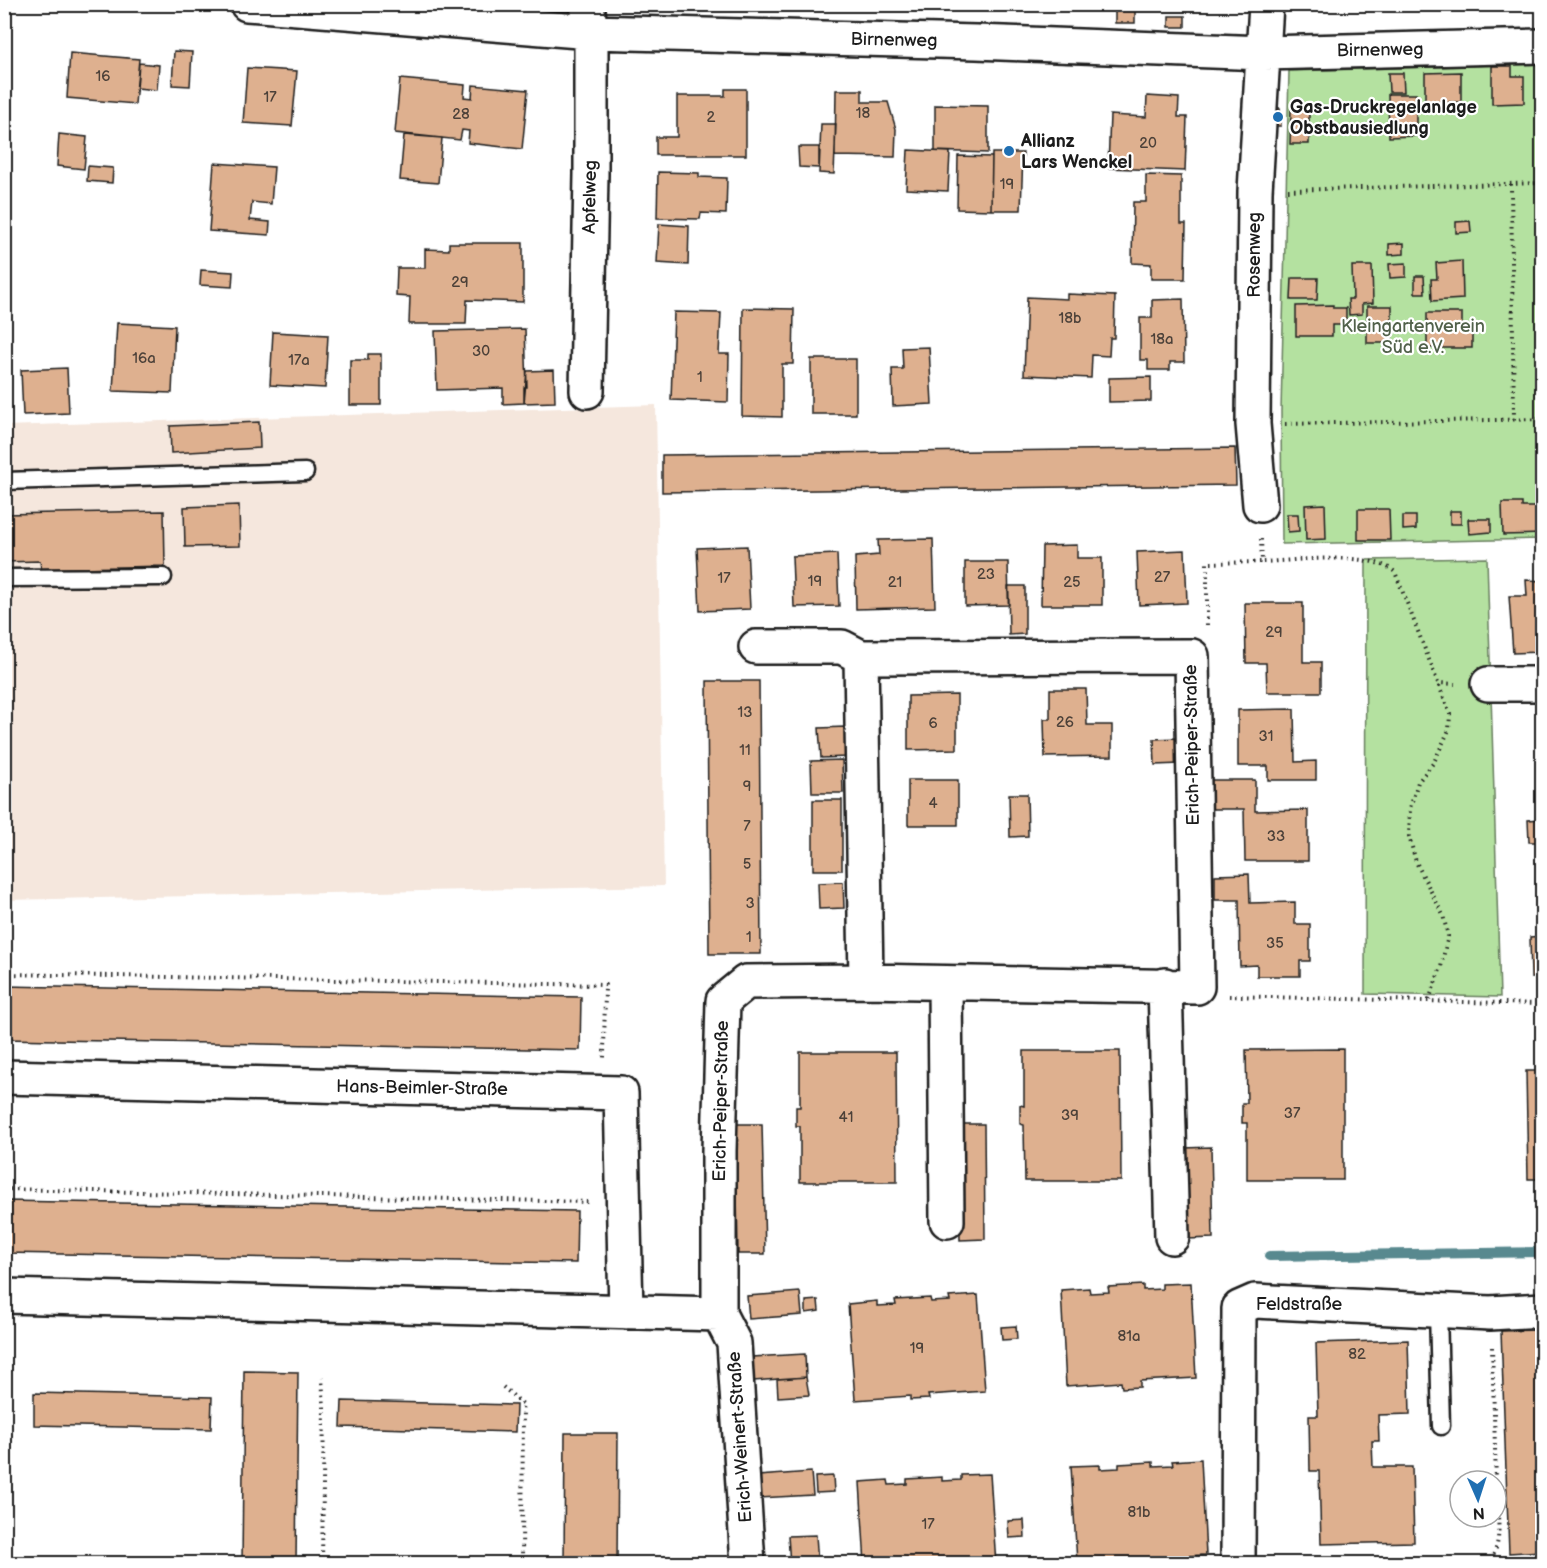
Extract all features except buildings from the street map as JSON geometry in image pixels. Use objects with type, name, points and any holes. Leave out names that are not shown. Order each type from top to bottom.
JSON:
[{"type":"street","name":"Birnenweg","points":[[247,4],[589,18],[976,42],[1264,53],[1542,46]]},
{"type":"street","name":"Rosenweg","points":[[1260,506],[1253,424],[1255,191],[1266,4]]},
{"type":"street","name":"Apfelweg","points":[[587,391],[589,18]]},
{"type":"street","name":"Erich-Peiper-Straße","points":[[756,647],[842,647],[861,657],[1192,656],[1172,1237]]},
{"type":"street","points":[[861,657],[866,981]]},
{"type":"street","points":[[1488,684],[1542,684]]},
{"type":"street","name":"Erich-Peiper-Straße","points":[[719,1314],[719,1151],[723,1001],[746,982],[866,981],[1181,986]]},
{"type":"street","points":[[945,983],[947,1221]]},
{"type":"street","name":"Hans-Beimler-Straße","points":[[4,1077],[603,1092]]},
{"type":"street","points":[[603,1092],[621,1093],[626,1312]]},
{"type":"street","points":[[4,1296],[719,1314]]},
{"type":"street","name":"Feldstraße","points":[[1238,1563],[1239,1308],[1255,1301],[1360,1304],[1491,1313],[1542,1311]]},
{"type":"street","name":"Erich-Weinert-Straße","points":[[719,1314],[734,1343],[748,1563]]},
{"type":"lane","points":[[4,481],[304,472]]},
{"type":"lane","points":[[4,578],[163,577]]},
{"type":"lane","points":[[1438,1311],[1441,1426]]},
{"type":"path","points":[[1255,191],[1542,183]]},
{"type":"path","points":[[1511,184],[1514,420]]},
{"type":"path","points":[[1253,424],[1542,419]]},
{"type":"path","points":[[1260,506],[1262,562]]},
{"type":"path","points":[[1192,656],[1207,639],[1207,563],[1363,560],[1386,564],[1395,572],[1450,714],[1449,730],[1434,762],[1418,782],[1410,808],[1409,836],[1416,862],[1443,915],[1448,936],[1441,967],[1429,999]]},
{"type":"path","points":[[1438,684],[1488,684]]},
{"type":"path","points":[[4,974],[605,985],[603,1092]]},
{"type":"path","points":[[1181,986],[1227,996],[1429,999],[1542,1004]]},
{"type":"path","points":[[4,1189],[590,1201],[590,1212]]},
{"type":"path","points":[[1491,1313],[1496,1469]]},
{"type":"path","points":[[322,1378],[324,1407],[322,1563]]},
{"type":"path","points":[[503,1387],[523,1404],[522,1563]]},
{"type":"path","points":[[1486,1563],[1498,1547],[1497,1529]]},
{"type":"shaded area","points":[[656,405],[664,886],[5,900],[4,426]]},
{"type":"green space","name":"Kleingartenverein Süd e.V.","points":[[1542,64],[1542,539],[1282,544],[1281,411],[1289,71]]},
{"type":"green space","points":[[1487,558],[1500,997],[1365,994],[1366,560]]},
{"type":"waterway","points":[[1269,1256],[1542,1252]]},
{"type":"place","name":"Gas-Druckregelanlage Obstbausiedlung","points":[[1278,117]]},
{"type":"place","name":"Allianz Lars Wenckel","points":[[1009,151]]}]
